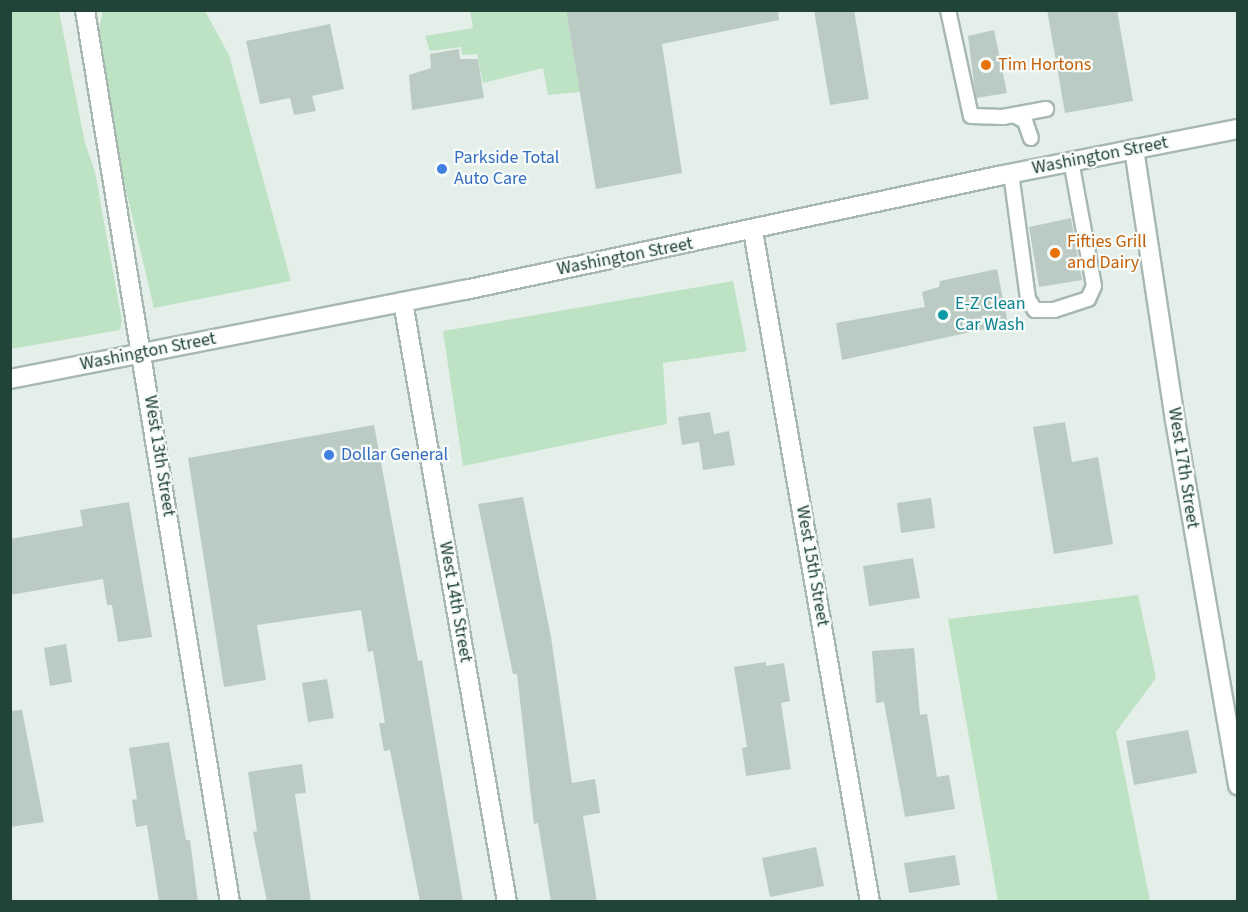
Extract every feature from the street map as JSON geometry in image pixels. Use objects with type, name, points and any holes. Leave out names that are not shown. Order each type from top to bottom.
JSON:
[{"type":"street","name":"West 13th Street","points":[[86,10],[230,902]]},
{"type":"street","name":"Washington Street","points":[[10,379],[753,231],[1011,173],[1238,129]]},
{"type":"street","name":"West 17th Street","points":[[1134,148],[1174,414],[1238,786]]},
{"type":"street","name":"West 15th Street","points":[[753,231],[870,902]]},
{"type":"street","name":"West 14th Street","points":[[403,302],[507,902]]},
{"type":"lane","points":[[948,10],[968,113],[980,117],[1014,116],[1046,109]]},
{"type":"lane","points":[[1014,116],[1025,121],[1031,138]]},
{"type":"lane","points":[[1011,173],[1028,299],[1035,310],[1054,310],[1088,299],[1094,286],[1071,161]]},
{"type":"green space","points":[[11,10],[59,11],[85,143],[95,172],[122,321],[120,330],[11,349]]},
{"type":"green space","points":[[103,11],[205,11],[229,55],[291,281],[154,308],[117,152],[97,38]]},
{"type":"green space","points":[[470,11],[566,11],[580,92],[548,95],[543,68],[483,83],[477,54],[462,55],[461,47],[430,51],[425,36],[473,28]]},
{"type":"green space","points":[[733,281],[747,351],[663,363],[667,424],[463,466],[443,331]]},
{"type":"green space","points":[[1138,595],[1156,678],[1116,732],[1150,901],[998,901],[948,619]]},
{"type":"building","points":[[566,10],[778,10],[779,20],[662,44],[682,173],[596,189]]},
{"type":"building","points":[[814,10],[854,10],[869,99],[830,105]]},
{"type":"building","points":[[1047,10],[1117,10],[1133,101],[1065,113]]},
{"type":"building","points":[[330,24],[344,89],[312,96],[316,111],[294,115],[290,98],[260,104],[246,41]]},
{"type":"building","name":"Tim Hortons","points":[[994,30],[1007,93],[976,98],[968,36]]},
{"type":"building","points":[[459,49],[460,59],[478,59],[484,98],[412,110],[409,75],[431,68],[430,54]]},
{"type":"building","name":"Fifties Grill and Dairy","points":[[1071,218],[1082,280],[1039,287],[1029,227]]},
{"type":"building","name":"E-Z Clean Car Wash","points":[[997,269],[1008,324],[842,360],[836,323],[925,307],[922,292],[939,287],[940,281]]},
{"type":"building","points":[[710,412],[714,434],[729,431],[735,465],[703,470],[699,442],[682,445],[678,417]]},
{"type":"building","points":[[1065,422],[1072,462],[1098,457],[1113,544],[1054,554],[1033,427]]},
{"type":"building","points":[[374,425],[418,661],[422,660],[463,902],[420,902],[390,750],[384,751],[379,723],[385,723],[373,651],[368,652],[361,610],[257,625],[266,680],[224,687],[188,458]]},
{"type":"building","points":[[523,497],[551,637],[572,783],[595,779],[600,813],[583,816],[597,902],[551,902],[538,823],[534,824],[517,674],[513,674],[478,504]]},
{"type":"building","points":[[931,498],[935,528],[901,533],[897,503]]},
{"type":"building","points":[[129,502],[152,637],[118,642],[112,605],[107,605],[103,579],[10,595],[10,539],[83,526],[80,510]]},
{"type":"building","points":[[913,558],[920,598],[869,606],[863,566]]},
{"type":"building","points":[[66,644],[72,682],[50,686],[44,648]]},
{"type":"building","points":[[914,648],[920,715],[927,714],[937,777],[949,775],[955,809],[905,817],[884,702],[876,703],[872,651]]},
{"type":"building","points":[[766,662],[766,666],[784,663],[790,701],[781,703],[791,769],[746,776],[742,748],[747,747],[734,667]]},
{"type":"building","points":[[327,679],[334,718],[308,722],[302,683]]},
{"type":"building","points":[[22,710],[44,822],[10,827],[10,711]]},
{"type":"building","points":[[1188,730],[1197,773],[1134,785],[1126,741]]},
{"type":"building","points":[[169,742],[186,840],[190,840],[198,902],[159,902],[147,825],[136,827],[132,800],[137,799],[129,748]]},
{"type":"building","points":[[302,764],[306,793],[295,794],[311,902],[267,902],[253,832],[257,831],[248,772]]},
{"type":"building","points":[[816,847],[824,886],[770,897],[762,858]]},
{"type":"building","points":[[955,855],[960,885],[909,893],[904,863]]},
{"type":"place","name":"Tim Hortons","points":[[986,65]]},
{"type":"place","name":"Parkside Total Auto Care","points":[[442,169]]},
{"type":"place","name":"Fifties Grill and Dairy","points":[[1055,253]]},
{"type":"place","name":"E-Z Clean Car Wash","points":[[943,315]]},
{"type":"place","name":"Dollar General","points":[[329,455]]}]
